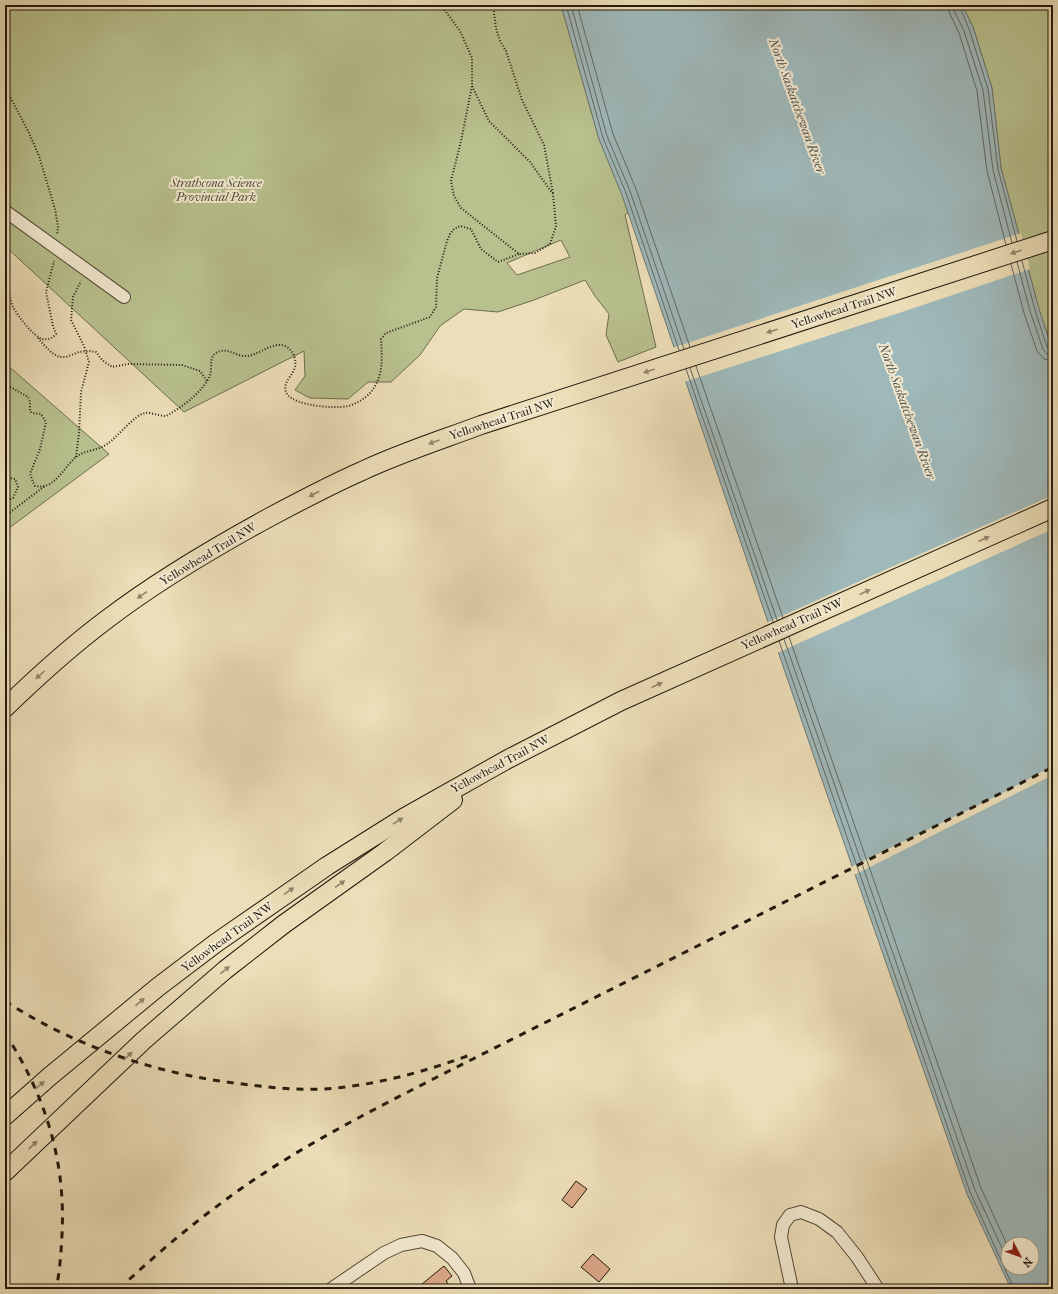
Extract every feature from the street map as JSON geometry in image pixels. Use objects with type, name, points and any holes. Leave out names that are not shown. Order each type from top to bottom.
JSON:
[{"type":"highway","name":"Yellowhead Trail NW","points":[[5,708],[43,672],[106,620],[164,579],[212,549],[248,529],[320,491],[389,459],[481,425],[1053,240]]},
{"type":"highway","name":"Yellowhead Trail NW","points":[[5,1116],[49,1077],[158,987],[246,921],[327,866],[399,821],[508,759],[621,701],[1053,508]]},
{"type":"highway","points":[[5,1172],[144,1040],[225,970],[284,924],[385,852],[508,759]]},
{"type":"lane","points":[[5,211],[124,297]]},
{"type":"lane","points":[[792,1289],[781,1237],[784,1225],[790,1215],[802,1212],[819,1219],[837,1232],[857,1257],[878,1289]]},
{"type":"lane","points":[[331,1289],[384,1253],[401,1245],[422,1241],[437,1246],[452,1258],[464,1272],[470,1289]]},
{"type":"path","points":[[441,5],[460,31],[472,58],[472,86],[452,181],[454,196],[461,208],[519,254]]},
{"type":"path","points":[[76,456],[96,450],[107,444],[138,416],[145,413],[166,416],[177,410],[201,389],[211,373],[210,360],[212,356],[216,352],[223,350],[230,351],[238,355],[248,356],[275,346],[284,346],[292,352],[295,358],[293,372],[288,379],[285,388],[290,397],[300,403],[314,405],[347,406],[360,401],[371,393],[378,379],[382,366],[381,339],[386,333],[430,317],[436,307],[437,278],[447,241],[454,229],[460,226],[471,229],[481,249],[498,262],[519,254],[535,254],[550,244],[556,226],[553,194],[544,145],[522,100],[506,51],[500,41],[496,28],[493,5]]},
{"type":"path","points":[[472,86],[489,121],[530,162],[553,194]]},
{"type":"path","points":[[5,516],[61,475],[76,456],[81,392],[89,362],[86,351],[71,320],[73,298],[83,275],[83,268]]},
{"type":"path","points":[[38,337],[52,353],[59,357],[66,357],[86,351],[96,352],[102,360],[112,367],[128,364],[182,365],[200,370],[207,381]]},
{"type":"path","points":[[5,384],[28,397],[30,402],[30,412],[41,414],[46,422],[40,450],[30,474],[36,486],[46,485]]},
{"type":"path","points":[[5,477],[15,479],[18,487],[13,498],[5,502]]},
{"type":"green space","name":"Strathcona Science Provincial Park","points":[[5,5],[561,5],[599,139],[622,194],[628,213],[625,215],[656,347],[618,362],[606,335],[609,314],[585,280],[498,312],[464,309],[440,326],[420,355],[391,382],[368,382],[348,399],[310,398],[295,390],[305,376],[304,351],[184,412],[5,246]],"holes":[[[561,240],[570,257],[517,275],[507,263]]]},
{"type":"green space","points":[[962,5],[1053,5],[1053,352],[1039,309],[1001,168],[992,88],[973,27]]},
{"type":"green space","points":[[5,363],[109,454],[5,531]]},
{"type":"water","name":"North Saskatchewan River","points":[[561,5],[962,5],[973,27],[992,88],[1001,168],[1039,309],[1053,352],[1053,1289],[1011,1289],[1005,1276],[1040,1276],[1040,1236],[1000,1236],[1000,1265],[967,1194],[821,777],[622,195],[599,139]]},
{"type":"pier","points":[[1021,233],[1030,269],[684,382],[672,348]]},
{"type":"pier","points":[[1053,495],[1053,529],[777,653],[766,623]]},
{"type":"pier","points":[[1053,766],[1053,775],[854,875],[851,867],[997,796]]},
{"type":"building","points":[[576,1181],[587,1189],[572,1208],[562,1200]]},
{"type":"building","points":[[593,1254],[610,1269],[599,1282],[581,1267]]},
{"type":"building","points":[[444,1266],[452,1276],[446,1281],[452,1289],[416,1289]]},
{"type":"railway","points":[[119,1289],[170,1244],[224,1201],[303,1149],[441,1075],[1053,767]]},
{"type":"railway","points":[[5,1001],[62,1033],[123,1058],[186,1075],[218,1081],[260,1086],[323,1089],[361,1085],[435,1067],[470,1055]]},
{"type":"railway","points":[[5,1033],[19,1056],[42,1104],[56,1154],[62,1207],[61,1255],[56,1289]]}]
